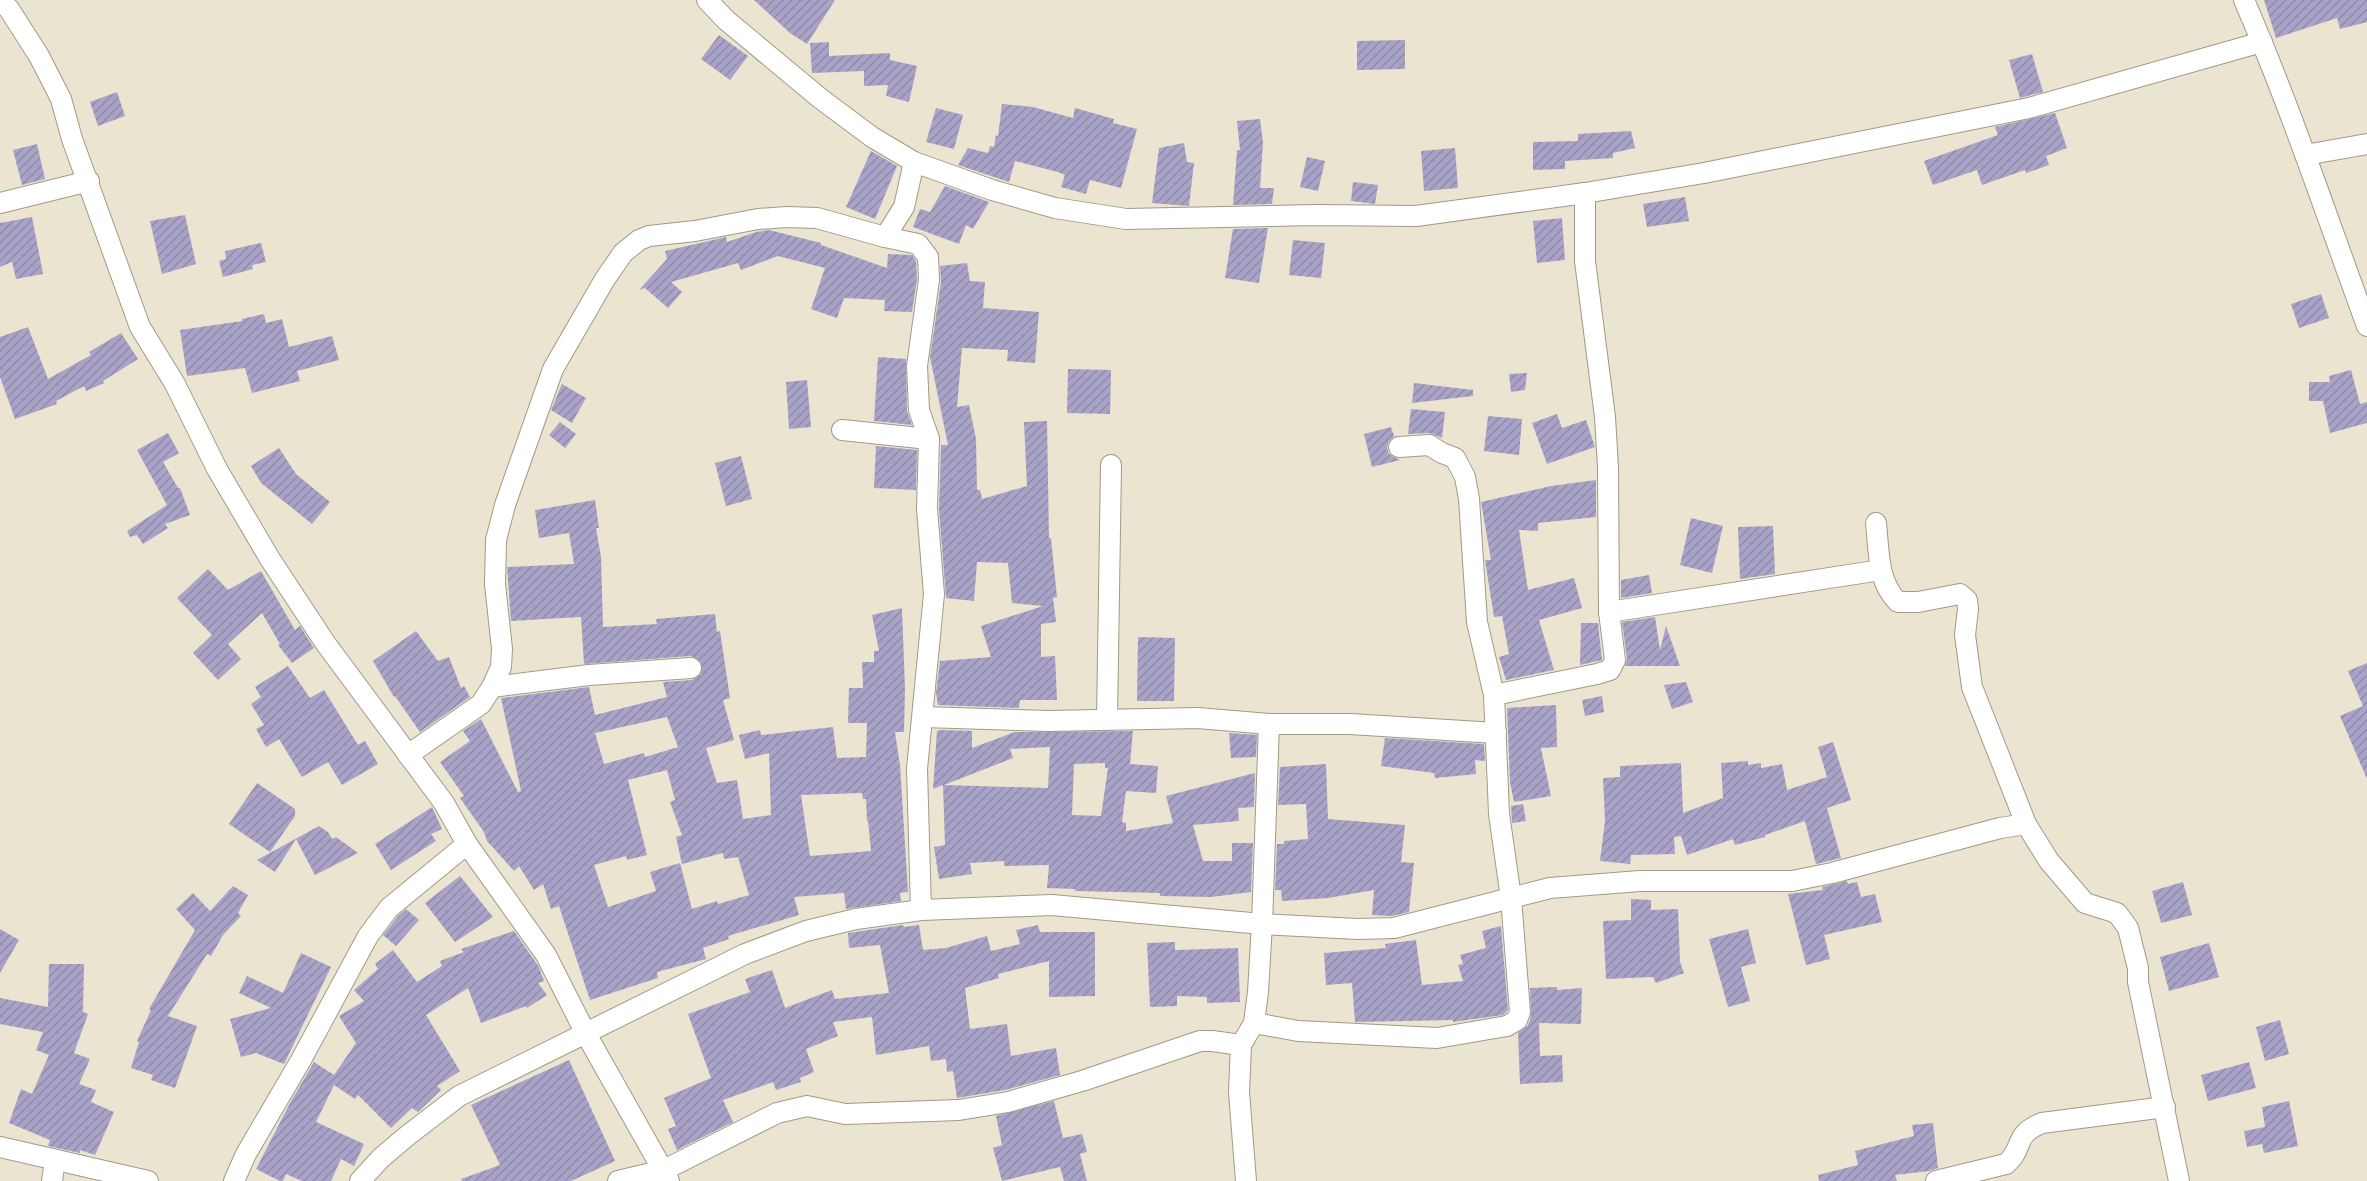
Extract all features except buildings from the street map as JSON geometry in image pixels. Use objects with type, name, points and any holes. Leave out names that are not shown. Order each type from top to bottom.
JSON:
[{"type":"street","points":[[0,0],[9,9],[44,64],[61,99],[72,139],[140,327],[175,384],[218,469],[270,559],[326,644],[444,803],[467,844],[546,955],[586,1034],[667,1176]]},
{"type":"street","points":[[707,0],[726,20],[820,99],[872,137],[914,162],[992,190],[1055,208],[1126,219],[1416,216],[1585,193],[1704,173],[2029,108],[2262,42]]},
{"type":"street","points":[[2244,0],[2305,155],[2367,326]]},
{"type":"street","points":[[2305,155],[2367,144]]},
{"type":"street","points":[[885,237],[904,207],[914,162]]},
{"type":"street","points":[[0,203],[89,181]]},
{"type":"street","points":[[1494,695],[1610,670],[1615,660],[1609,612],[1606,437],[1585,261],[1585,193]]},
{"type":"street","points":[[408,755],[481,704],[501,667],[502,649],[495,584],[496,540],[505,505],[553,369],[594,297],[623,254],[639,240],[649,236],[695,231],[758,219],[788,217],[817,218],[918,244],[928,257],[928,280],[917,366],[920,410],[929,438],[927,509],[934,594],[917,769],[921,910]]},
{"type":"street","points":[[842,430],[929,438]]},
{"type":"street","points":[[1254,1023],[1298,1031],[1437,1038],[1507,1026],[1517,1020],[1520,1012],[1511,898],[1499,814],[1494,695],[1477,622],[1466,477],[1455,458],[1429,445],[1399,447]]},
{"type":"street","points":[[1107,720],[1112,465]]},
{"type":"street","points":[[1876,523],[1881,570],[1890,594],[1898,602],[1918,602],[1960,594],[1967,600],[1965,635],[1972,673],[1972,687],[2026,824],[2049,861],[2085,903],[2117,913],[2128,928],[2179,1181]]},
{"type":"street","points":[[1609,612],[1881,570]]},
{"type":"street","points":[[492,687],[589,675],[691,668]]},
{"type":"street","points":[[923,717],[1050,721],[1198,718],[1269,724],[1350,724],[1497,733]]},
{"type":"street","points":[[1246,1181],[1239,1092],[1241,1046],[1254,1023],[1262,924],[1269,724]]},
{"type":"street","points":[[360,1181],[381,1158],[459,1096],[586,1034],[628,1010],[745,954],[806,931],[856,919],[921,910],[1052,905],[1262,924],[1358,929],[1394,928],[1550,888],[1641,881],[1792,881],[1832,873],[2000,828],[2026,824]]},
{"type":"street","points":[[234,1181],[246,1154],[301,1060],[368,936],[389,908],[467,844]]},
{"type":"street","points":[[618,1181],[667,1176],[777,1113],[796,1108],[807,1106],[845,1114],[959,1110],[1008,1102],[1083,1081],[1200,1041],[1241,1046]]},
{"type":"street","points":[[1936,1181],[2006,1164],[2013,1158],[2022,1134],[2042,1123],[2165,1107]]},
{"type":"street","points":[[0,1147],[147,1181]]},
{"type":"street","points":[[52,1181],[55,1160]]}]
